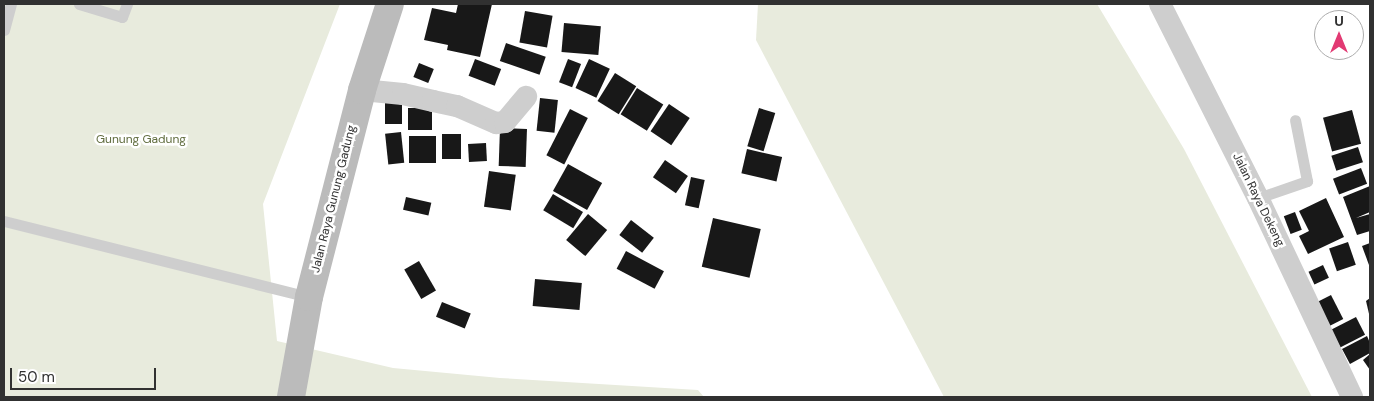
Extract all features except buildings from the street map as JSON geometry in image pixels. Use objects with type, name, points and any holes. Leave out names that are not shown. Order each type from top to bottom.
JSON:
[{"type":"street","name":"Jalan Raya Gunung Gadung","points":[[292,397],[309,297],[362,90],[390,4]]},
{"type":"street","name":"Jalan Raya Dekeng","points":[[1160,4],[1258,198],[1352,397]]},
{"type":"street","points":[[362,90],[404,94],[441,102],[457,106],[496,122],[504,122],[526,97]]},
{"type":"lane","points":[[4,30],[11,4]]},
{"type":"lane","points":[[80,4],[122,17],[127,4]]},
{"type":"lane","points":[[1258,198],[1307,181],[1295,120]]},
{"type":"lane","points":[[4,221],[309,297]]},
{"type":"green space","name":"Gunung Gadung","points":[[4,4],[340,4],[263,204],[277,341],[393,368],[500,378],[698,390],[704,397],[4,397]]},
{"type":"green space","points":[[758,4],[1097,4],[1184,149],[1312,397],[944,397],[756,40]]}]
